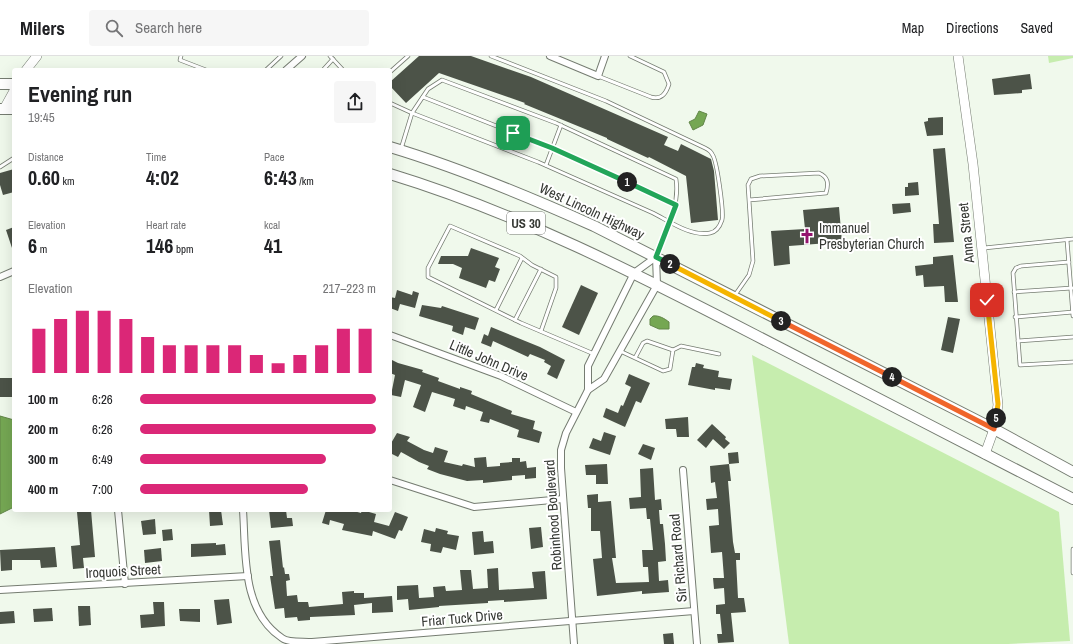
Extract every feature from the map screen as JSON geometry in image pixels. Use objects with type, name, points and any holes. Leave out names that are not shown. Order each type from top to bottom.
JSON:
[{"type":"main road","points":[[0,84],[12,84]]},
{"type":"main road","name":"West Lincoln Highway","points":[[392,148],[473,175],[530,198],[656,257],[994,429],[1073,472]]},
{"type":"main road","name":"US 30","points":[[392,175],[425,184],[506,214],[634,273],[1073,499]]},
{"type":"street","points":[[28,68],[37,56]]},
{"type":"street","points":[[288,68],[302,56]]},
{"type":"street","points":[[550,56],[598,76],[604,56]]},
{"type":"street","name":"Anna Street","points":[[958,56],[968,118],[998,404],[994,429],[985,454]]},
{"type":"street","points":[[4,111],[12,95]]},
{"type":"street","points":[[656,257],[658,285]]},
{"type":"street","name":"Robinhood Boulevard","points":[[588,390],[588,366],[634,273],[656,257]]},
{"type":"street","points":[[0,277],[12,272]]},
{"type":"street","name":"Robinhood Boulevard","points":[[574,644],[563,499],[561,450],[566,433],[588,390],[604,379],[658,285]]},
{"type":"street","name":"Little John Drive","points":[[392,336],[501,376],[576,412]]},
{"type":"street","name":"Sir Richard Road","points":[[683,470],[697,644]]},
{"type":"street","points":[[392,481],[474,507],[563,499]]},
{"type":"street","points":[[118,512],[125,584]]},
{"type":"street","name":"Friar Tuck Drive","points":[[242,512],[248,576],[253,600],[261,619],[283,639],[312,642],[694,611]]},
{"type":"street","name":"Iroquois Street","points":[[0,590],[248,576]]},
{"type":"lane","points":[[181,56],[180,60],[201,68]]},
{"type":"lane","points":[[268,68],[281,56]]},
{"type":"lane","points":[[392,70],[408,56]]},
{"type":"lane","points":[[392,104],[546,165],[687,230],[703,234],[711,233],[718,229],[722,220],[717,169],[713,154],[705,148],[606,101],[491,56]]},
{"type":"lane","points":[[598,76],[651,98],[656,99],[664,95],[669,84],[664,72],[630,56]]},
{"type":"lane","points":[[324,68],[331,57],[341,68]]},
{"type":"lane","points":[[401,150],[412,113],[428,89],[442,80],[561,125],[676,179],[678,193],[676,205],[656,257]]},
{"type":"lane","points":[[423,97],[552,148],[676,205]]},
{"type":"lane","points":[[546,165],[561,125]]},
{"type":"lane","points":[[0,167],[12,159]]},
{"type":"lane","points":[[734,296],[749,275],[753,261],[748,185],[751,179],[760,176],[819,173],[825,176],[828,182],[826,193],[749,200]]},
{"type":"lane","points":[[541,331],[556,288],[556,277],[522,258],[450,226],[428,268],[428,277],[515,320],[594,354]]},
{"type":"lane","points":[[982,248],[1073,239]]},
{"type":"lane","points":[[1067,240],[1072,288],[1073,316]]},
{"type":"lane","points":[[496,310],[522,258]]},
{"type":"lane","points":[[1069,262],[1016,268],[1012,273],[1019,362],[1022,366],[1073,362]]},
{"type":"lane","points":[[515,320],[541,269]]},
{"type":"lane","points":[[1014,292],[1072,288]]},
{"type":"lane","points":[[1015,317],[1073,312]]},
{"type":"lane","points":[[1018,341],[1073,337]]},
{"type":"lane","points":[[635,358],[642,343],[647,341],[673,350],[681,346],[719,354]]},
{"type":"lane","points":[[620,351],[663,371],[667,371],[671,366],[673,350]]},
{"type":"lane","points":[[1073,549],[1073,573]]},
{"type":"shaded area","points":[[1048,56],[1073,56],[1073,58],[1049,63]]},
{"type":"shaded area","points":[[699,111],[707,114],[703,125],[693,130],[689,122],[695,119]]},
{"type":"shaded area","points":[[653,316],[660,317],[669,322],[669,329],[659,329],[650,325],[650,319]]},
{"type":"shaded area","points":[[752,355],[1059,512],[1070,641],[1008,644],[789,644]]},
{"type":"shaded area","points":[[0,416],[12,419],[12,508],[0,514]]},
{"type":"building","points":[[419,56],[471,56],[531,77],[668,137],[664,145],[678,151],[681,144],[711,159],[714,171],[718,220],[691,223],[686,176],[607,138],[524,104],[525,103],[439,73],[406,103],[392,88],[392,80]]},
{"type":"building","points":[[1030,74],[1032,89],[1022,90],[1022,93],[994,95],[992,79]]},
{"type":"building","points":[[943,117],[943,135],[927,136],[924,122],[928,121],[928,118]]},
{"type":"building","points":[[945,148],[954,242],[934,243],[933,224],[939,224],[933,149]]},
{"type":"building","points":[[12,170],[12,193],[3,195],[0,185],[0,173]]},
{"type":"building","points":[[918,182],[919,195],[905,196],[905,187],[908,187],[908,183]]},
{"type":"building","points":[[910,203],[911,212],[893,214],[892,204]]},
{"type":"building","name":"Immanuel Presbyterian Church","points":[[839,207],[842,242],[789,246],[790,264],[774,266],[771,231],[805,229],[803,210]]},
{"type":"building","points":[[12,228],[12,248],[6,230]]},
{"type":"building","points":[[471,248],[499,258],[495,267],[500,269],[495,282],[489,280],[486,288],[459,278],[462,268],[453,264],[438,264],[441,256],[468,256]]},
{"type":"building","points":[[953,255],[958,302],[945,302],[944,286],[924,287],[923,275],[916,276],[915,266],[933,264],[933,257]]},
{"type":"building","points":[[581,285],[598,293],[579,335],[562,327]]},
{"type":"building","points":[[397,290],[412,295],[413,291],[419,293],[415,308],[400,304],[398,311],[392,309],[392,297],[395,298]]},
{"type":"building","points":[[422,305],[441,308],[442,306],[479,318],[475,330],[465,327],[463,335],[452,331],[453,326],[419,316]]},
{"type":"building","points":[[948,317],[960,319],[953,353],[941,350]]},
{"type":"building","points":[[491,327],[540,347],[565,360],[557,379],[547,374],[551,366],[544,362],[545,360],[530,354],[528,357],[493,341],[491,347],[481,343],[484,334],[488,336]]},
{"type":"building","points":[[392,360],[423,370],[422,372],[439,378],[438,381],[460,389],[460,387],[472,391],[471,394],[512,411],[511,414],[535,421],[533,429],[542,432],[539,443],[517,437],[519,430],[490,419],[489,423],[480,421],[483,412],[466,406],[465,410],[453,406],[455,399],[432,392],[425,412],[413,407],[421,385],[405,380],[401,397],[392,395],[395,375],[392,374]]},
{"type":"building","points":[[696,363],[704,365],[703,368],[719,371],[718,377],[732,379],[730,390],[715,388],[715,390],[688,385],[692,367],[695,367]]},
{"type":"building","points":[[629,374],[650,383],[641,403],[636,401],[625,427],[603,417],[606,408],[618,413],[621,405],[623,406],[631,387],[625,384]]},
{"type":"building","points":[[0,378],[12,378],[12,397],[0,397]]},
{"type":"building","points":[[688,417],[689,437],[677,437],[676,429],[666,429],[665,419]]},
{"type":"building","points":[[712,424],[726,437],[725,439],[730,443],[724,449],[713,439],[706,448],[697,440]]},
{"type":"building","points":[[604,432],[616,436],[610,455],[589,448],[593,438],[601,441]]},
{"type":"building","points":[[397,433],[410,437],[407,441],[424,450],[433,453],[435,447],[448,451],[444,462],[462,466],[463,464],[475,467],[474,458],[486,457],[487,467],[500,466],[500,463],[512,462],[512,458],[520,458],[520,462],[526,461],[527,468],[536,467],[536,478],[525,479],[525,475],[512,476],[512,480],[483,483],[483,480],[467,481],[427,469],[429,466],[401,452],[398,457],[392,454],[392,442]]},
{"type":"building","points":[[643,444],[655,448],[651,460],[638,454]]},
{"type":"building","points":[[738,452],[739,463],[729,464],[728,453]]},
{"type":"building","points":[[607,464],[608,484],[596,484],[596,475],[586,475],[585,465]]},
{"type":"building","points":[[729,464],[731,481],[728,481],[733,542],[735,553],[740,553],[740,560],[736,560],[738,598],[744,598],[746,612],[731,613],[734,642],[718,643],[717,634],[722,634],[720,614],[716,614],[716,605],[725,604],[724,588],[714,589],[713,578],[724,578],[722,552],[711,553],[709,526],[719,525],[718,509],[707,510],[706,499],[717,498],[715,482],[711,483],[710,466]]},
{"type":"building","points":[[653,468],[655,500],[661,499],[662,510],[659,510],[660,524],[663,524],[666,561],[658,562],[659,581],[668,580],[669,592],[642,594],[642,591],[597,596],[593,559],[602,558],[600,531],[591,531],[591,508],[588,508],[587,495],[598,494],[598,502],[611,501],[616,558],[612,558],[616,583],[649,582],[648,567],[643,567],[642,550],[653,550],[650,519],[647,519],[646,508],[630,509],[629,498],[641,497],[640,469]]},
{"type":"building","points":[[77,512],[91,512],[95,557],[83,558],[84,568],[73,569],[71,546],[80,545]]},
{"type":"building","points":[[209,512],[221,512],[223,525],[210,526]]},
{"type":"building","points":[[269,512],[286,512],[287,518],[292,518],[293,526],[271,528]]},
{"type":"building","points":[[325,512],[369,512],[376,514],[374,522],[389,526],[395,512],[408,517],[402,531],[399,530],[395,539],[373,531],[372,536],[342,530],[344,524],[330,520],[329,525],[322,523]]},
{"type":"building","points":[[155,519],[156,534],[143,535],[141,521]]},
{"type":"building","points":[[541,527],[543,547],[531,549],[529,528]]},
{"type":"building","points":[[436,528],[448,531],[447,534],[459,536],[456,550],[443,547],[441,553],[430,551],[431,544],[421,542],[424,529],[435,532]]},
{"type":"building","points":[[172,529],[173,540],[163,541],[162,530]]},
{"type":"building","points":[[483,531],[484,542],[493,541],[494,553],[474,555],[472,532]]},
{"type":"building","points":[[280,540],[283,568],[284,567],[285,574],[289,574],[290,580],[286,581],[287,596],[297,595],[298,602],[308,602],[309,607],[343,604],[342,592],[354,591],[354,593],[364,593],[364,598],[392,596],[393,612],[372,613],[372,603],[354,605],[355,615],[310,617],[310,620],[298,621],[297,617],[285,618],[284,608],[275,609],[270,576],[273,576],[269,541]]},
{"type":"building","points":[[216,543],[216,545],[225,544],[226,555],[191,557],[191,544]]},
{"type":"building","points":[[55,547],[57,567],[41,568],[40,560],[12,560],[12,570],[1,571],[0,550]]},
{"type":"building","points":[[161,548],[162,561],[145,563],[144,550]]},
{"type":"building","points":[[498,568],[499,590],[534,588],[532,572],[545,571],[547,599],[504,602],[504,600],[488,601],[488,603],[439,606],[409,610],[408,599],[397,600],[397,586],[418,585],[419,598],[434,597],[433,587],[445,586],[446,591],[462,590],[460,570],[471,570],[473,589],[488,588],[487,569]]},
{"type":"building","points":[[229,599],[232,623],[217,625],[214,600]]},
{"type":"building","points":[[153,602],[164,602],[165,626],[141,628],[140,615],[154,614]]},
{"type":"building","points":[[78,606],[90,606],[91,625],[79,626]]},
{"type":"building","points":[[52,608],[53,621],[34,622],[33,609]]},
{"type":"building","points":[[179,609],[200,609],[200,622],[180,621]]},
{"type":"building","points":[[14,611],[15,623],[0,624],[0,612]]},
{"type":"building","points":[[673,633],[674,644],[664,644],[663,634]]},
{"type":"place","name":"Immanuel Presbyterian Church","points":[[807,236]]},
{"type":"route","points":[[513,133],[552,148],[676,205],[656,257],[994,429],[998,404],[987,300]]}]
